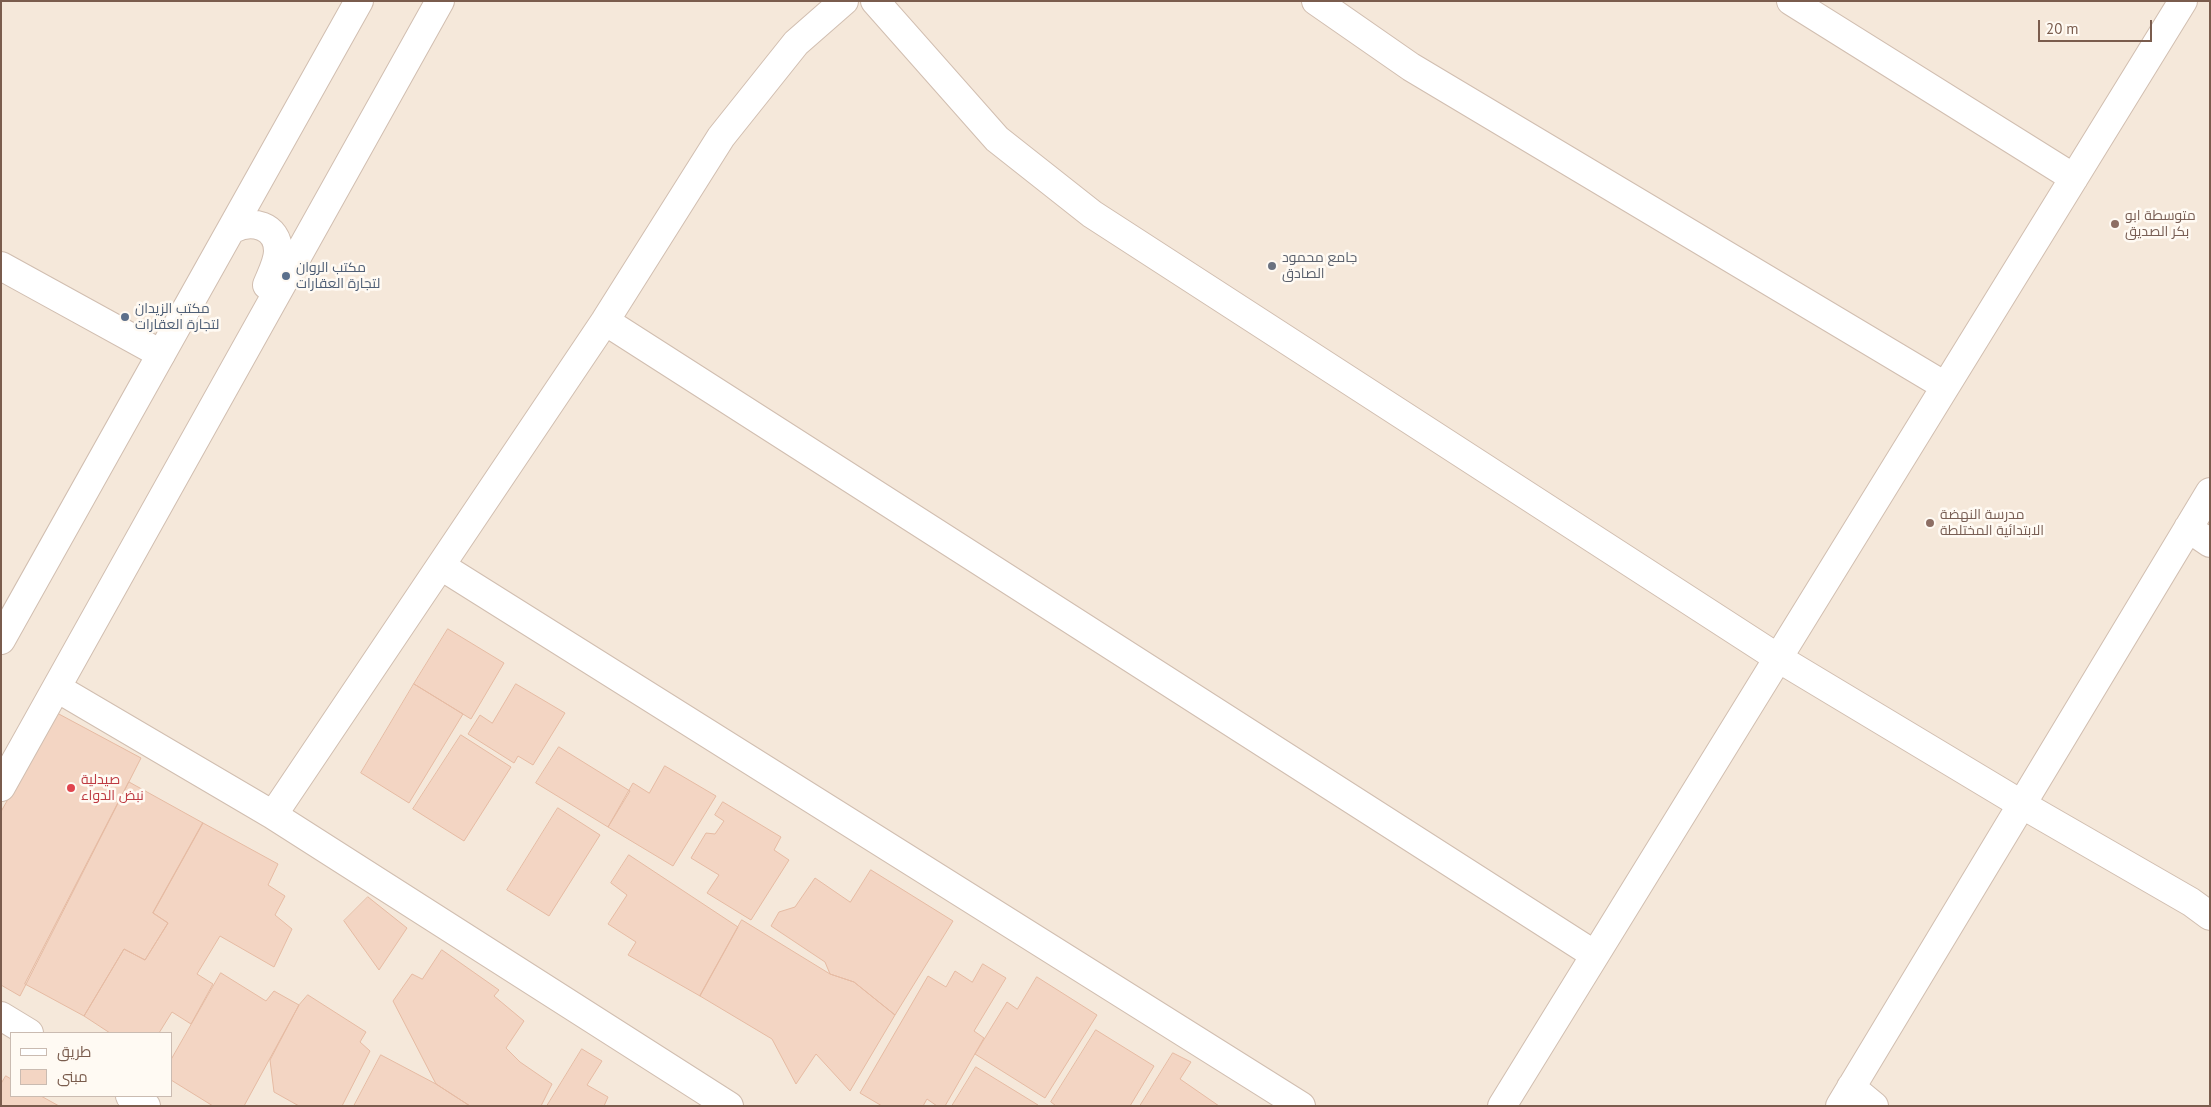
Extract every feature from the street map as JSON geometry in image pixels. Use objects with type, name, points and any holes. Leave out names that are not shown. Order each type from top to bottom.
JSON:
[{"type":"street","points":[[1,640],[233,229],[359,1]]},
{"type":"street","points":[[1,787],[242,352],[440,1]]},
{"type":"street","points":[[273,815],[605,321],[720,138],[796,43],[844,1]]},
{"type":"street","points":[[876,1],[998,139],[1092,214],[1778,658],[2021,804],[2191,902],[2210,916]]},
{"type":"street","points":[[1316,1],[1412,68],[1945,386]]},
{"type":"street","points":[[1792,1],[2074,178]]},
{"type":"street","points":[[1502,1106],[2183,1]]},
{"type":"street","points":[[233,229],[252,223],[262,225],[276,240],[278,251],[242,352]]},
{"type":"street","points":[[1,266],[161,354]]},
{"type":"street","points":[[605,321],[1595,955]]},
{"type":"street","points":[[1874,1106],[1846,1096],[2021,804],[2199,536],[2210,492]]},
{"type":"street","points":[[441,566],[1301,1106]]},
{"type":"street","points":[[57,688],[273,815],[729,1106]]},
{"type":"street","points":[[1,1016],[27,1032]]},
{"type":"street","points":[[132,1097],[146,1106]]},
{"type":"shaded area","points":[[1,1],[2210,1],[2210,1106],[1,1106]]},
{"type":"building","points":[[448,629],[504,663],[471,719],[414,684]]},
{"type":"building","points":[[414,684],[463,714],[409,803],[361,773]]},
{"type":"building","points":[[516,684],[565,713],[533,765],[518,756],[514,763],[468,734],[480,715],[492,723]]},
{"type":"building","points":[[57,713],[141,758],[20,996],[1,985],[1,812]]},
{"type":"building","points":[[461,735],[511,767],[464,841],[413,809]]},
{"type":"building","points":[[559,747],[630,791],[608,827],[536,783]]},
{"type":"building","points":[[665,766],[716,796],[673,866],[608,827],[633,783],[649,793]]},
{"type":"building","points":[[129,782],[203,823],[153,913],[168,923],[145,960],[124,949],[84,1016],[25,984]]},
{"type":"building","points":[[723,802],[781,837],[774,850],[789,860],[751,920],[707,893],[719,875],[691,858],[706,833],[715,834],[724,821],[715,815]]},
{"type":"building","points":[[558,808],[600,835],[549,916],[507,890]]},
{"type":"building","points":[[203,823],[278,864],[268,885],[285,896],[275,915],[292,929],[274,967],[220,936],[197,974],[213,984],[191,1024],[172,1012],[160,1032],[108,1032],[84,1016],[124,949],[145,960],[168,923],[153,913]]},
{"type":"building","points":[[629,855],[738,927],[700,996],[628,955],[636,942],[608,924],[627,895],[611,883]]},
{"type":"building","points":[[871,870],[953,921],[895,1015],[854,982],[830,974],[825,962],[771,926],[779,912],[795,907],[815,878],[850,902]]},
{"type":"building","points":[[368,897],[407,928],[379,970],[344,921]]},
{"type":"building","points":[[742,920],[830,974],[854,982],[895,1015],[850,1091],[816,1054],[796,1084],[772,1039],[700,996]]},
{"type":"building","points":[[442,950],[499,990],[494,996],[524,1021],[506,1048],[520,1062],[552,1084],[541,1106],[470,1106],[436,1084],[393,1001],[412,974],[422,979]]},
{"type":"building","points":[[983,964],[1006,978],[974,1031],[984,1038],[945,1106],[937,1106],[927,1099],[923,1106],[882,1106],[860,1093],[928,976],[946,987],[955,971],[972,982]]},
{"type":"building","points":[[221,973],[266,1001],[274,991],[299,1005],[244,1106],[213,1106],[172,1081],[172,1058]]},
{"type":"building","points":[[1037,977],[1097,1015],[1045,1098],[975,1054],[1007,1002],[1017,1009]]},
{"type":"building","points":[[308,995],[366,1032],[360,1042],[370,1051],[342,1106],[299,1106],[274,1092],[270,1060],[299,1005]]},
{"type":"building","points":[[1096,1030],[1154,1066],[1130,1106],[1056,1106],[1051,1102]]},
{"type":"building","points":[[582,1049],[602,1061],[587,1085],[608,1097],[604,1106],[547,1106]]},
{"type":"building","points":[[1173,1053],[1191,1062],[1180,1079],[1219,1106],[1140,1106]]},
{"type":"building","points":[[381,1055],[436,1084],[470,1106],[354,1106]]},
{"type":"building","points":[[976,1067],[1038,1105],[952,1106]]},
{"type":"building","points":[[6,1076],[10,1078],[10,1097],[43,1097],[59,1106],[1,1106],[1,1084]]},
{"type":"place","name":"متوسطة ابو بكر الصديق","points":[[2115,224]]},
{"type":"place","name":"جامع محمود الصادق","points":[[1272,266]]},
{"type":"place","name":"مكتب الروان لتجارة العقارات","points":[[286,276]]},
{"type":"place","name":"مكتب الزيدان لتجارة العقارات","points":[[125,317]]},
{"type":"place","name":"مدرسة النهضة الابتدائية المختلطة","points":[[1930,523]]},
{"type":"place","name":"صيدلية نبض الدواء","points":[[71,788]]}]
